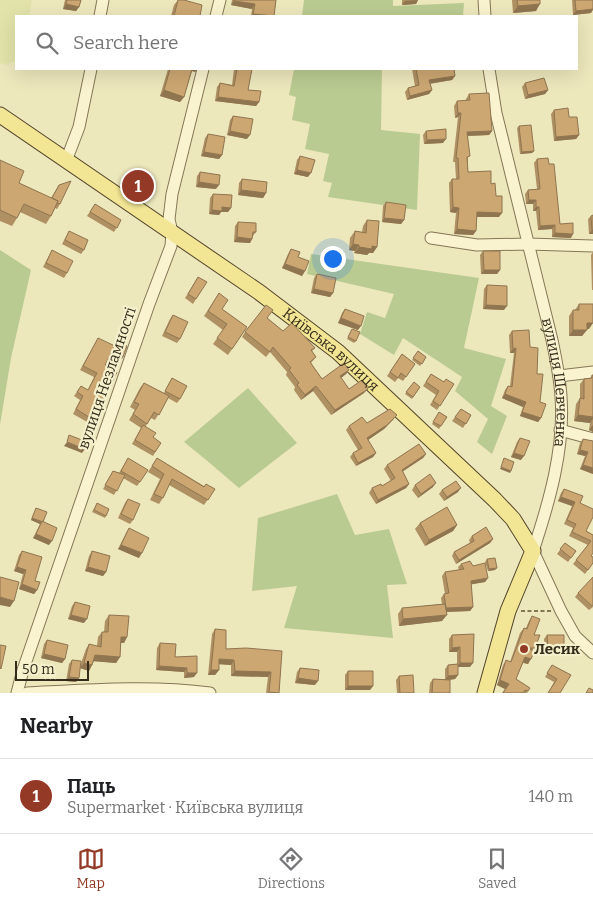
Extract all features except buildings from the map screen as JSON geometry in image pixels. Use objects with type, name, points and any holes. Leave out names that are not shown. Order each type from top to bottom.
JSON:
[{"type":"main road","name":"Київська вулиця","points":[[0,115],[259,292],[338,352],[495,500],[513,519],[533,551]]},
{"type":"main road","name":"вулиця Шевченка","points":[[485,693],[508,611],[533,551]]},
{"type":"street","points":[[100,15],[103,0]]},
{"type":"street","points":[[216,15],[220,0]]},
{"type":"street","points":[[484,0],[485,15]]},
{"type":"street","points":[[66,161],[81,120],[91,70]]},
{"type":"street","name":"вулиця Незламності","points":[[17,693],[22,670],[129,360],[170,252],[172,233],[169,219],[172,194],[203,70]]},
{"type":"street","name":"вулиця Шевченка","points":[[489,70],[496,113],[552,340],[562,399],[560,430],[550,495],[533,551]]},
{"type":"street","points":[[431,238],[477,245],[593,246]]},
{"type":"street","points":[[559,376],[593,372]]},
{"type":"street","points":[[560,430],[593,439]]},
{"type":"street","name":"Київська вулиця","points":[[533,551],[575,636],[593,653]]},
{"type":"street","points":[[28,693],[164,690],[210,693]]},
{"type":"path","points":[[508,611],[561,611]]},
{"type":"green space","points":[[0,0],[32,0],[29,15],[15,15],[15,61],[7,65],[0,63]]},
{"type":"green space","points":[[304,0],[393,0],[393,6],[464,3],[463,15],[302,15]]},
{"type":"green space","points":[[294,70],[382,70],[381,130],[420,134],[417,210],[328,197],[332,183],[323,181],[329,154],[305,149],[310,124],[292,120],[296,97],[289,95]]},
{"type":"green space","points":[[0,250],[31,270],[11,358],[0,425]]},
{"type":"green space","points":[[311,254],[479,278],[464,348],[506,359],[491,406],[507,416],[492,454],[477,442],[488,419],[455,391],[462,377],[403,338],[394,355],[360,334],[367,312],[385,318],[394,294],[307,274]]},
{"type":"green space","points":[[248,388],[297,443],[239,488],[184,442]]},
{"type":"green space","points":[[337,494],[355,535],[389,529],[407,584],[387,585],[393,638],[284,628],[297,586],[252,591],[258,518]]},
{"type":"place","name":"Паць","points":[[138,186]]},
{"type":"place","name":"Лесик","points":[[524,649]]}]
